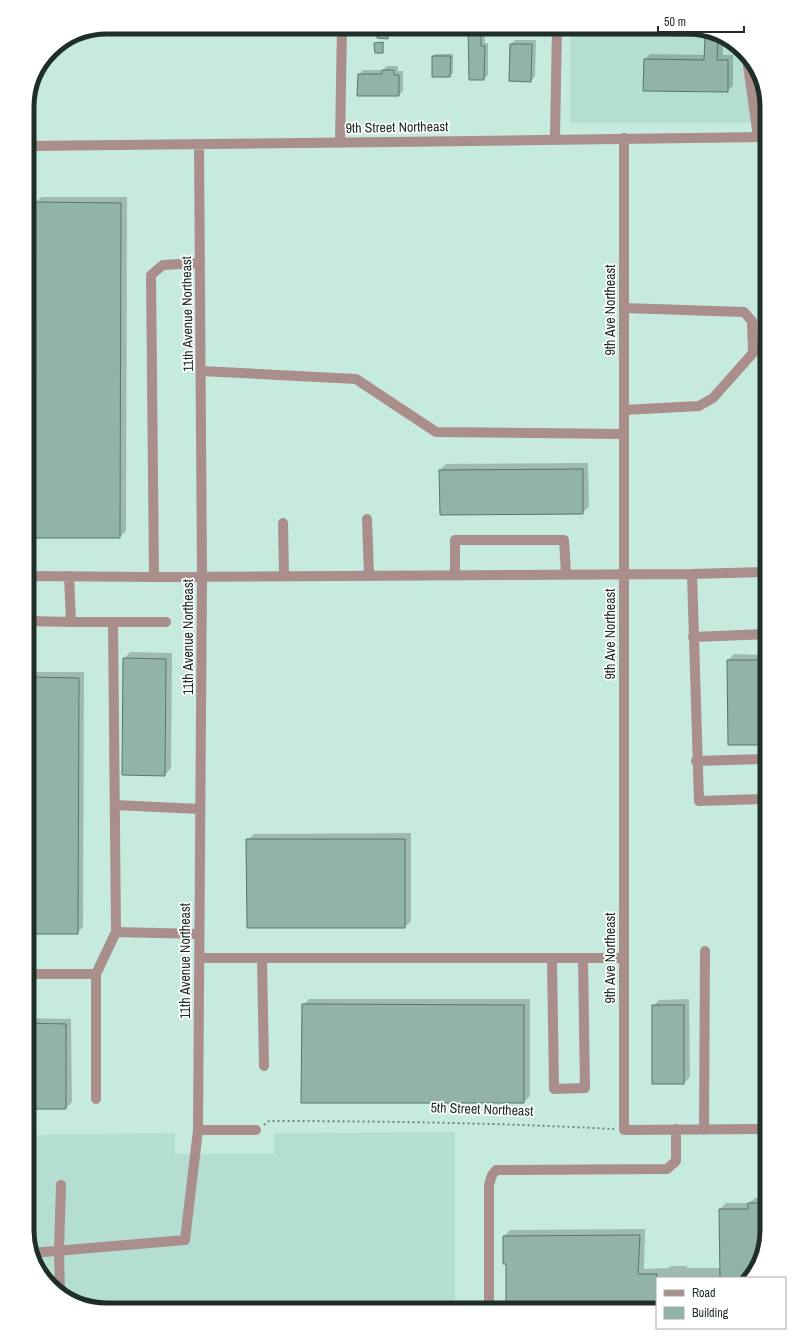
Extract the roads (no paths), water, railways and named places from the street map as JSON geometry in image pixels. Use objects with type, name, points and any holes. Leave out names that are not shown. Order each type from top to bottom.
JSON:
[{"type":"street","points":[[340,142],[342,34]]},
{"type":"street","points":[[555,138],[557,34]]},
{"type":"street","points":[[749,67],[760,122]]},
{"type":"street","name":"9th Street Northeast","points":[[34,146],[199,145],[555,138],[760,137]]},
{"type":"street","name":"9th Ave Northeast","points":[[624,138],[624,1130],[676,1129]]},
{"type":"street","name":"11th Avenue Northeast","points":[[59,1251],[184,1240],[198,1130],[202,577],[199,145]]},
{"type":"street","points":[[154,577],[151,274],[163,265],[200,263]]},
{"type":"street","points":[[624,308],[744,312],[752,321],[753,353],[713,398],[699,406],[624,410]]},
{"type":"street","points":[[201,371],[356,379],[436,432],[623,434]]},
{"type":"street","points":[[367,519],[369,575]]},
{"type":"street","points":[[283,523],[284,576]]},
{"type":"street","points":[[455,575],[455,540],[564,540],[566,574]]},
{"type":"street","points":[[34,576],[202,577],[624,573],[692,574],[760,572]]},
{"type":"street","points":[[692,574],[696,761],[699,801],[760,799]]},
{"type":"street","points":[[69,576],[71,622]]},
{"type":"street","points":[[34,622],[166,622]]},
{"type":"street","points":[[96,1099],[96,974],[116,932],[113,622]]},
{"type":"street","points":[[693,636],[760,634]]},
{"type":"street","points":[[696,761],[760,759]]},
{"type":"street","points":[[115,805],[200,809]]},
{"type":"street","points":[[116,932],[199,934]]},
{"type":"street","points":[[704,1130],[705,950]]},
{"type":"street","points":[[199,958],[624,958]]},
{"type":"street","points":[[262,958],[264,1066]]},
{"type":"street","points":[[552,958],[554,1089],[585,1088],[584,958]]},
{"type":"street","points":[[34,974],[96,974]]},
{"type":"street","points":[[489,1303],[489,1185],[492,1175],[496,1170],[667,1169],[676,1161],[676,1129],[760,1129]]},
{"type":"street","points":[[198,1130],[256,1130]]},
{"type":"street","points":[[60,1286],[59,1251],[61,1185]]},
{"type":"street","points":[[38,1253],[59,1251]]}]
